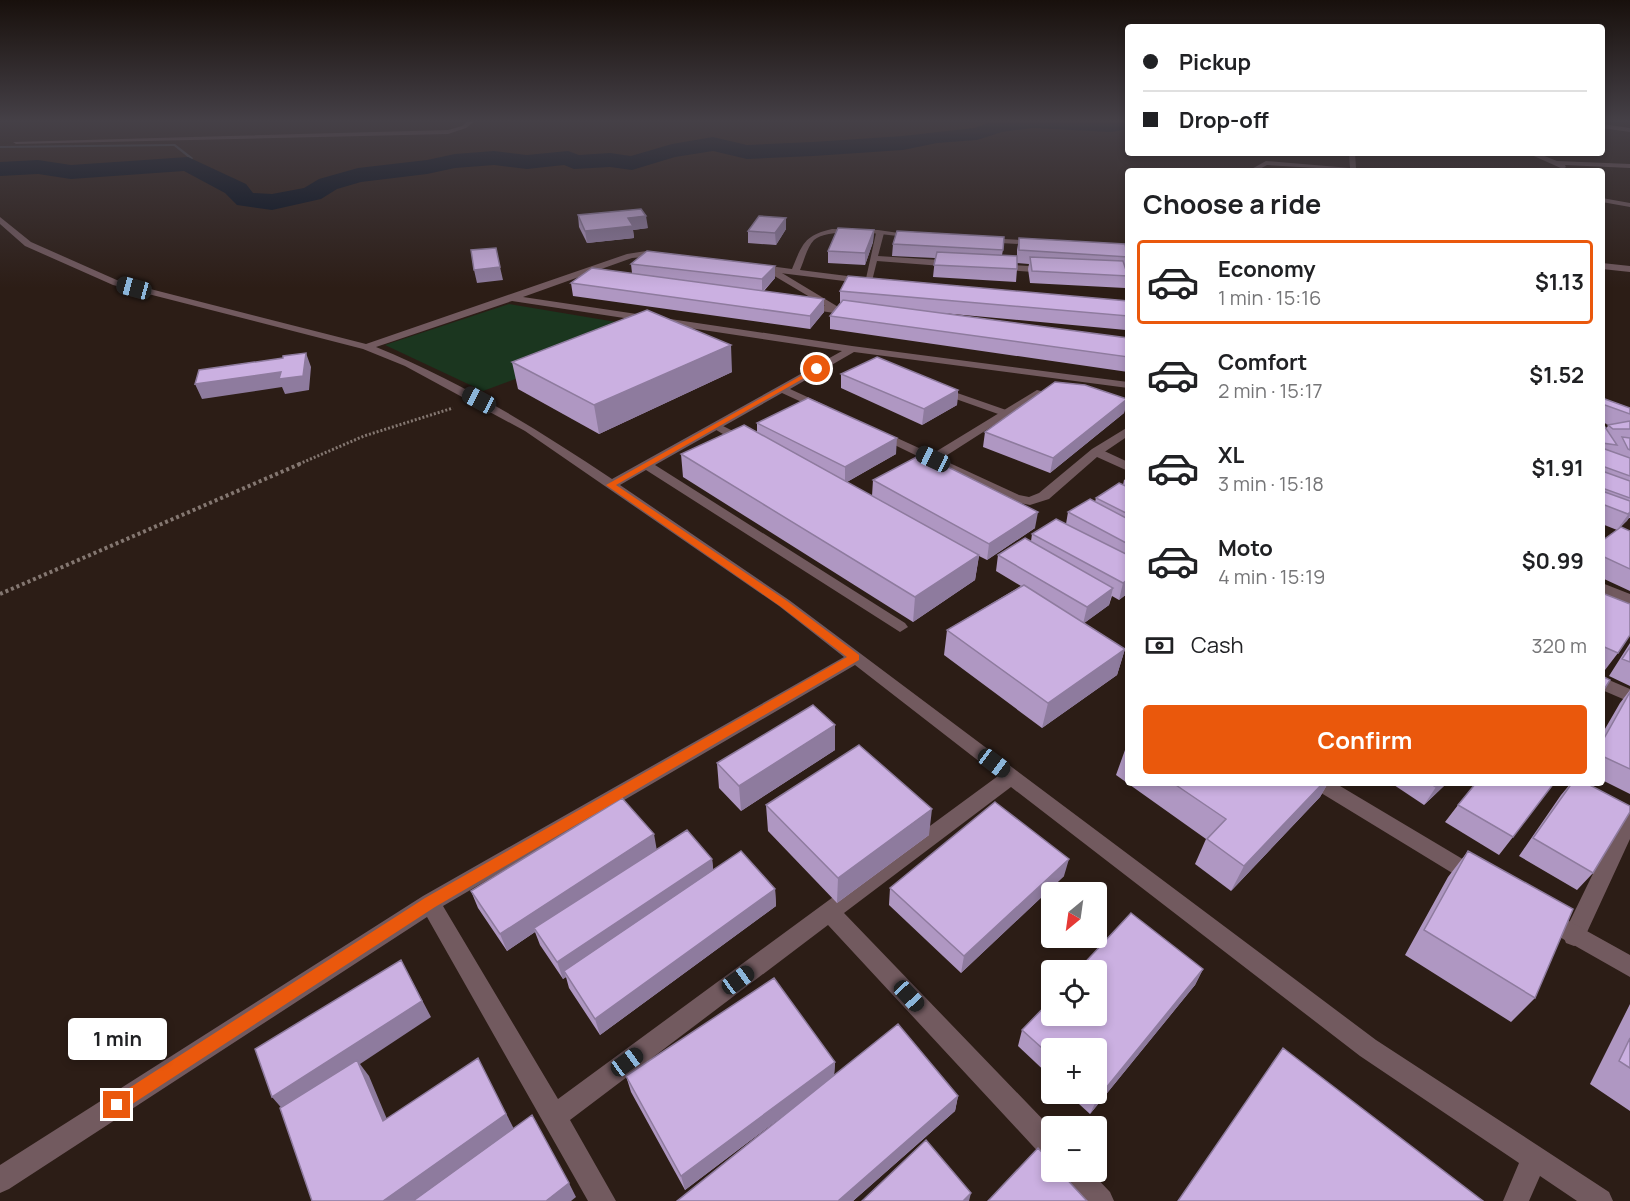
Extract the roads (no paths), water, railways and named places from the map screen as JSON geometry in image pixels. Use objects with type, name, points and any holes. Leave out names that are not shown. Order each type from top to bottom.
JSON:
[{"type":"street","points":[[1605,199],[1630,205]]},
{"type":"street","points":[[0,219],[10,231],[28,244],[116,283],[367,347],[409,364],[529,429],[784,603],[1368,1048],[1600,1201]]},
{"type":"street","points":[[795,272],[811,238],[821,233],[927,236]]},
{"type":"street","points":[[868,281],[880,233]]},
{"type":"street","points":[[973,239],[1043,244]]},
{"type":"street","points":[[367,347],[630,256],[646,253],[679,257]]},
{"type":"street","points":[[874,258],[966,264]]},
{"type":"street","points":[[747,266],[879,283]]},
{"type":"street","points":[[989,266],[1059,271]]},
{"type":"street","points":[[1605,266],[1630,269]]},
{"type":"street","points":[[769,269],[840,311]]},
{"type":"street","points":[[574,276],[597,279]]},
{"type":"street","points":[[511,298],[852,349],[1125,385]]},
{"type":"street","points":[[794,305],[863,314]]},
{"type":"street","points":[[611,485],[852,349]]},
{"type":"street","points":[[924,384],[1005,413]]},
{"type":"street","points":[[782,389],[836,414]]},
{"type":"street","points":[[933,459],[1037,393],[1050,392]]},
{"type":"street","points":[[717,426],[758,450]]},
{"type":"street","points":[[868,429],[1015,498],[1030,501],[1044,496],[1096,452],[1125,432]]},
{"type":"street","points":[[1096,452],[1125,466]]},
{"type":"street","points":[[646,465],[900,627]]},
{"type":"street","points":[[1605,589],[1630,599]]},
{"type":"street","points":[[0,1180],[430,903],[855,658]]},
{"type":"street","points":[[1605,684],[1630,696]]},
{"type":"street","points":[[554,1117],[1011,777]]},
{"type":"street","points":[[1325,786],[1493,887]]},
{"type":"street","points":[[1574,936],[1630,818]]},
{"type":"street","points":[[430,903],[603,1201]]},
{"type":"street","points":[[1533,911],[1630,967]]},
{"type":"street","points":[[829,912],[1041,1136]]},
{"type":"street","points":[[1516,1201],[1534,1159]]},
{"type":"street","points":[[1083,1182],[1101,1201]]},
{"type":"waterway","points":[[212,176],[237,189],[238,194],[246,200],[272,202],[312,194],[328,184],[355,176]]}]
